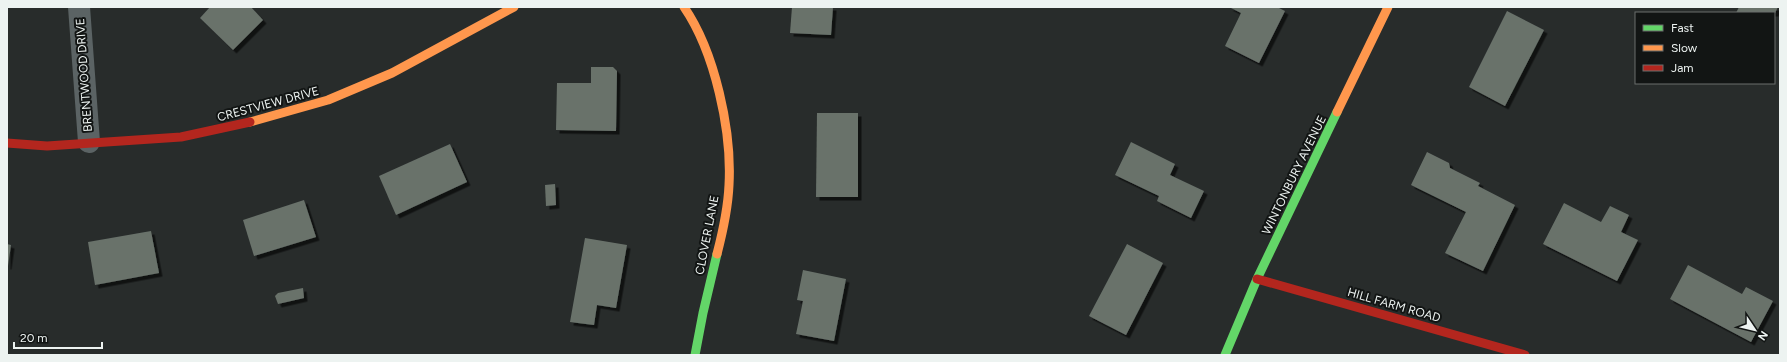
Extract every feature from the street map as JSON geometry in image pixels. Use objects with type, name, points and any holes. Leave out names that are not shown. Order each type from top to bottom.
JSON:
[{"type":"street","name":"BRENTWOOD DRIVE","points":[[79,7],[89,142]]},
{"type":"street","name":"CRESTVIEW DRIVE","points":[[7,143],[46,146],[181,137],[236,126],[328,100],[392,73],[514,7]]},
{"type":"street","name":"CLOVER LANE","points":[[684,7],[699,34],[712,66],[726,122],[729,162],[729,184],[722,235],[704,309],[695,355]]},
{"type":"street","name":"WINTONBURY AVENUE","points":[[1226,355],[1257,279],[1388,7]]},
{"type":"street","name":"HILL FARM ROAD","points":[[1257,279],[1525,355]]},
{"type":"building","points":[[210,7],[251,7],[263,20],[233,50],[200,18]]},
{"type":"building","points":[[792,7],[833,7],[831,35],[790,33]]},
{"type":"building","points":[[1229,7],[1277,7],[1285,11],[1259,63],[1225,46],[1241,13]]},
{"type":"building","points":[[1739,7],[1778,7],[1775,13],[1736,12]]},
{"type":"building","points":[[1507,11],[1544,30],[1505,106],[1469,87]]},
{"type":"building","points":[[591,67],[613,67],[617,71],[616,131],[556,130],[557,83],[591,83]]},
{"type":"building","points":[[817,113],[858,113],[858,197],[816,197]]},
{"type":"building","points":[[1131,142],[1175,164],[1170,175],[1204,191],[1191,218],[1157,201],[1159,196],[1115,175]]},
{"type":"building","points":[[450,144],[467,182],[396,215],[379,176]]},
{"type":"building","points":[[1427,152],[1449,163],[1450,168],[1480,183],[1478,186],[1515,205],[1483,271],[1445,253],[1466,212],[1411,185]]},
{"type":"building","points":[[555,184],[556,205],[546,206],[545,185]]},
{"type":"building","points":[[304,200],[316,237],[254,256],[243,220]]},
{"type":"building","points":[[1564,203],[1601,222],[1610,206],[1629,215],[1621,232],[1638,240],[1617,281],[1543,244]]},
{"type":"building","points":[[151,231],[159,273],[95,285],[88,242]]},
{"type":"building","points":[[585,238],[627,245],[616,308],[597,305],[594,325],[570,322]]},
{"type":"building","points":[[7,244],[11,245],[8,266],[7,266]]},
{"type":"building","points":[[1127,244],[1163,263],[1126,335],[1089,316]]},
{"type":"building","points":[[1688,265],[1742,294],[1746,287],[1773,301],[1751,342],[1670,299]]},
{"type":"building","points":[[803,270],[846,279],[834,341],[796,334],[803,301],[797,300]]},
{"type":"building","points":[[303,288],[304,298],[278,304],[275,296],[278,293]]},
{"type":"traffic: fast","points":[[1225,355],[1257,279],[1337,112]]},
{"type":"traffic: fast","points":[[695,355],[717,254]]},
{"type":"traffic: slow","points":[[250,122],[328,100],[392,73],[514,7]]},
{"type":"traffic: slow","points":[[684,7],[705,46],[713,69],[728,141],[729,185],[725,220],[717,254]]},
{"type":"traffic: slow","points":[[1337,112],[1388,7]]},
{"type":"traffic: jam","points":[[7,143],[47,146],[181,137],[250,122]]},
{"type":"traffic: jam","points":[[1257,279],[1525,355]]}]
